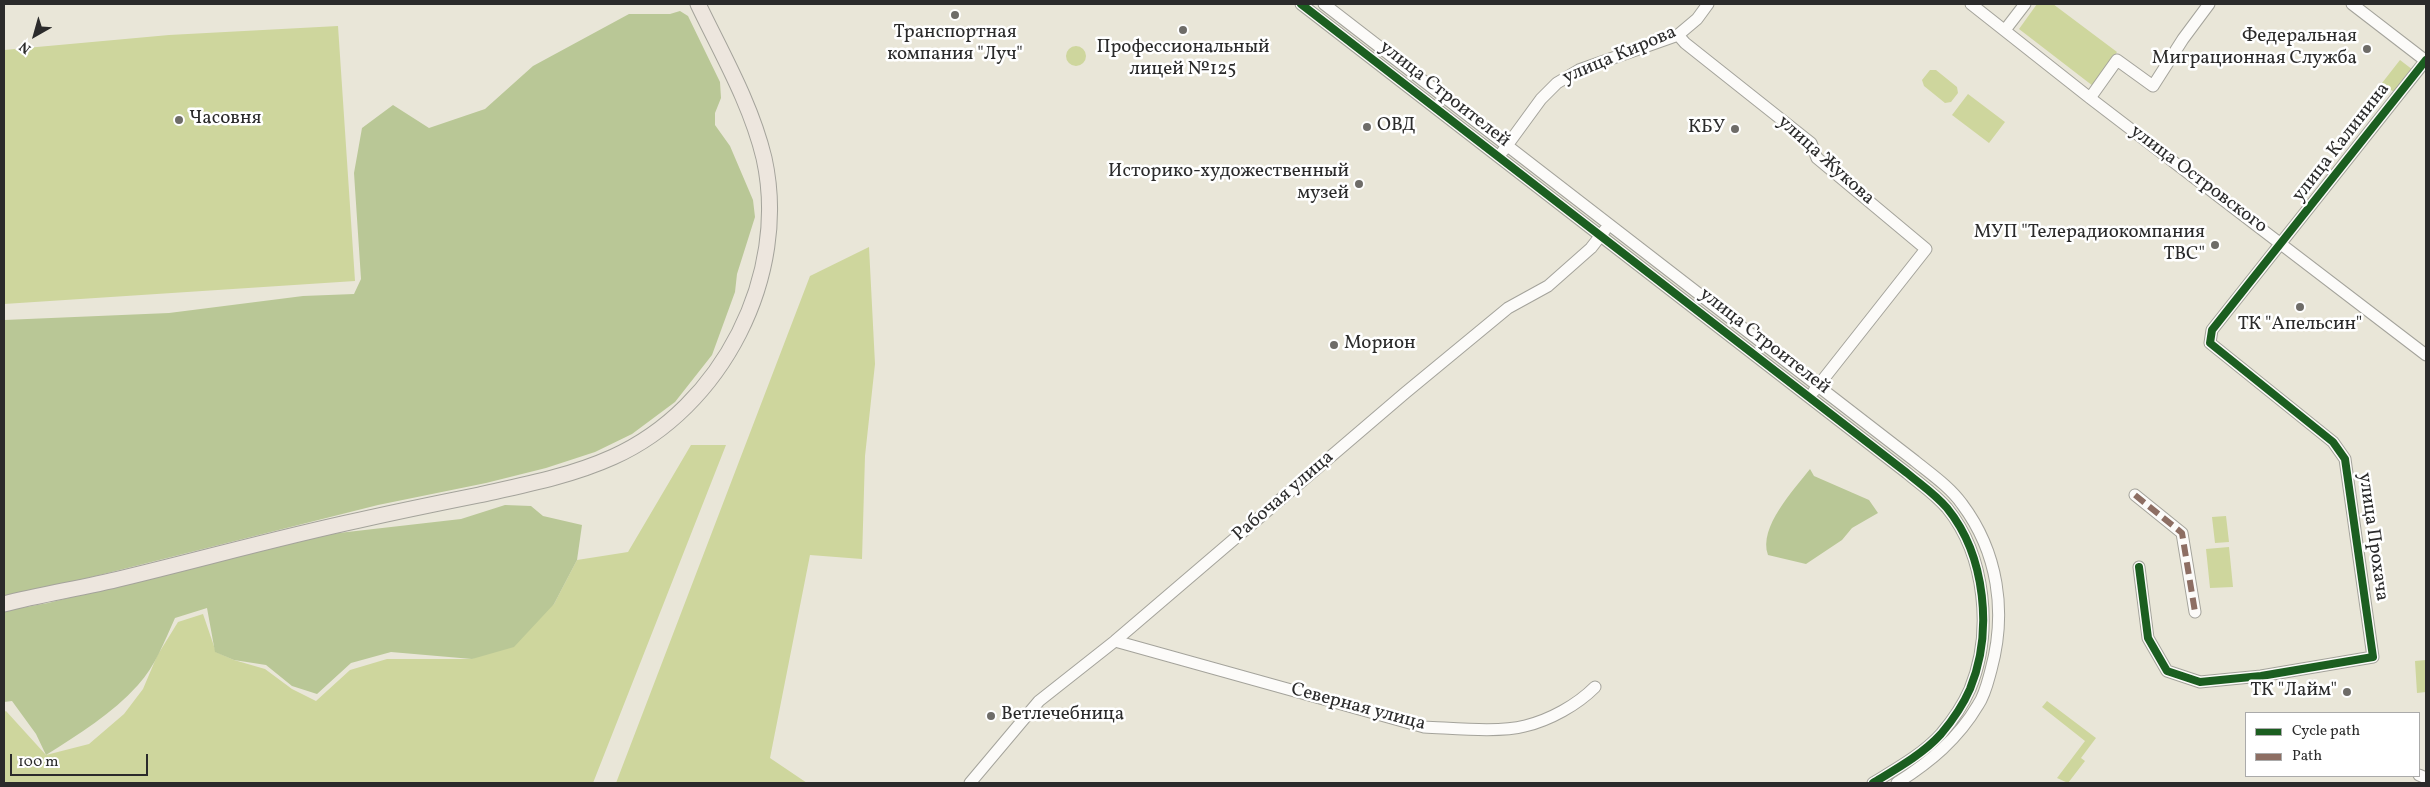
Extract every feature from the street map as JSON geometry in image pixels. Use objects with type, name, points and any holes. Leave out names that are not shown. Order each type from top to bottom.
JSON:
[{"type":"main road","points":[[4,604],[80,588],[310,530],[525,485],[575,471],[614,456],[638,443],[682,410],[718,371],[727,358],[742,327],[760,277],[769,216],[768,181],[756,130],[698,4]]},
{"type":"street","name":"улица Строителей","points":[[1300,4],[1932,493],[1947,509],[1968,545],[1981,587],[1982,638],[1971,688],[1963,704],[1940,735],[1908,761],[1873,783]]},
{"type":"street","name":"улица Строителей","points":[[1324,4],[1818,386],[1951,492],[1962,504],[1988,550],[1997,580],[1998,635],[1993,662],[1979,704],[1948,746],[1920,769],[1897,783]]},
{"type":"street","name":"улица Кирова","points":[[1498,157],[1541,98],[1557,83],[1578,70],[1678,35],[1696,19],[1708,4]]},
{"type":"street","name":"улица Островского","points":[[1971,4],[2090,98],[2426,355]]},
{"type":"street","points":[[2005,30],[2025,4]]},
{"type":"street","points":[[2090,98],[2117,60],[2153,86],[2183,39],[2209,4]]},
{"type":"street","points":[[2352,4],[2426,61]]},
{"type":"street","name":"улица Жукова","points":[[1678,35],[1685,43],[1811,143],[1817,158],[1926,249],[1818,386]]},
{"type":"street","name":"улица Калинина","points":[[2226,356],[2210,343],[2212,330],[2426,61]]},
{"type":"street","name":"Рабочая улица","points":[[970,783],[1039,701],[1116,641],[1405,393],[1508,308],[1548,286],[1585,254],[1610,225]]},
{"type":"street","name":"улица Прохача","points":[[2139,567],[2148,638],[2167,671],[2200,682],[2261,676],[2373,657],[2346,459],[2334,442],[2226,356]]},
{"type":"street","points":[[1810,398],[1818,386]]},
{"type":"street","points":[[2135,495],[2182,533],[2195,612]]},
{"type":"street","name":"Северная улица","points":[[1116,641],[1424,727],[1477,729],[1524,726],[1581,701],[1595,687]]},
{"type":"street","points":[[1940,735],[1948,746]]},
{"type":"green space","points":[[2037,4],[2053,4],[2117,52],[2093,86],[2019,29]]},
{"type":"green space","points":[[680,11],[688,16],[720,82],[721,98],[715,113],[715,125],[730,146],[753,200],[755,217],[737,274],[735,292],[712,355],[675,402],[632,434],[595,452],[546,468],[486,483],[378,505],[4,599],[4,320],[169,313],[303,296],[354,294],[361,279],[354,173],[362,128],[393,105],[429,128],[485,109],[533,66],[629,14],[670,14]]},
{"type":"green space","points":[[338,26],[355,281],[4,304],[4,50],[169,35]]},
{"type":"green space","points":[[1076,46],[1083,49],[1086,56],[1083,63],[1076,66],[1069,63],[1066,56],[1069,49]]},
{"type":"green space","points":[[2400,60],[2413,70],[2395,93],[2382,83]]},
{"type":"green space","points":[[1930,70],[1936,70],[1957,87],[1958,93],[1951,102],[1945,103],[1924,86],[1922,80]]},
{"type":"green space","points":[[1968,94],[2005,122],[1989,143],[1952,115]]},
{"type":"green space","points":[[869,247],[875,364],[865,456],[862,559],[810,555],[770,758],[807,783],[616,783],[810,276]]},
{"type":"green space","points":[[691,445],[726,445],[593,783],[4,783],[4,712],[6,711],[46,755],[89,744],[124,714],[143,689],[157,656],[178,622],[203,614],[216,652],[234,660],[265,669],[292,689],[316,701],[350,670],[387,659],[472,659],[554,604],[577,560],[628,552]]},
{"type":"green space","points":[[1810,469],[1814,476],[1869,500],[1878,513],[1852,528],[1842,540],[1806,564],[1768,555],[1766,544],[1773,521],[1779,509]]},
{"type":"green space","points":[[505,505],[531,506],[543,516],[582,525],[577,560],[554,604],[514,647],[472,659],[391,652],[351,663],[317,694],[292,686],[266,665],[234,660],[215,652],[207,608],[175,618],[155,662],[138,685],[106,714],[46,755],[36,734],[12,701],[4,702],[4,611],[48,603],[321,535],[461,519]]},
{"type":"green space","points":[[2226,516],[2229,542],[2215,543],[2212,517]]},
{"type":"green space","points":[[2229,547],[2233,587],[2210,588],[2206,549]]},
{"type":"green space","points":[[2426,660],[2426,692],[2417,693],[2415,661]]},
{"type":"green space","points":[[2047,701],[2096,738],[2081,758],[2085,761],[2068,783],[2057,778],[2085,741],[2042,707]]},
{"type":"marked path","points":[[2135,495],[2182,533],[2195,612]]},
{"type":"cycle path","points":[[1301,4],[1907,473],[1947,508],[1960,527],[1970,549],[1982,596],[1982,644],[1977,667],[1964,701],[1941,734],[1918,755],[1873,783]]},
{"type":"cycle path","points":[[2139,567],[2148,638],[2167,671],[2200,682],[2261,676],[2373,657],[2345,459],[2333,442],[2210,343],[2212,330],[2426,60]]},
{"type":"place","name":"Транспортная компания \"Луч\"","points":[[955,15]]},
{"type":"place","name":"Профессиональный лицей №125","points":[[1183,30]]},
{"type":"place","name":"Федеральная Миграционная Служба","points":[[2367,49]]},
{"type":"place","name":"Часовня","points":[[179,120]]},
{"type":"place","name":"ОВД","points":[[1367,127]]},
{"type":"place","name":"КБУ","points":[[1735,129]]},
{"type":"place","name":"Историко-художественный музей","points":[[1359,184]]},
{"type":"place","name":"МУП \"Телерадиокомпания ТВС\"","points":[[2215,245]]},
{"type":"place","name":"ТК \"Апельсин\"","points":[[2300,307]]},
{"type":"place","name":"Морион","points":[[1334,345]]},
{"type":"place","name":"ТК \"Лайм\"","points":[[2347,692]]},
{"type":"place","name":"Ветлечебница","points":[[991,716]]}]
